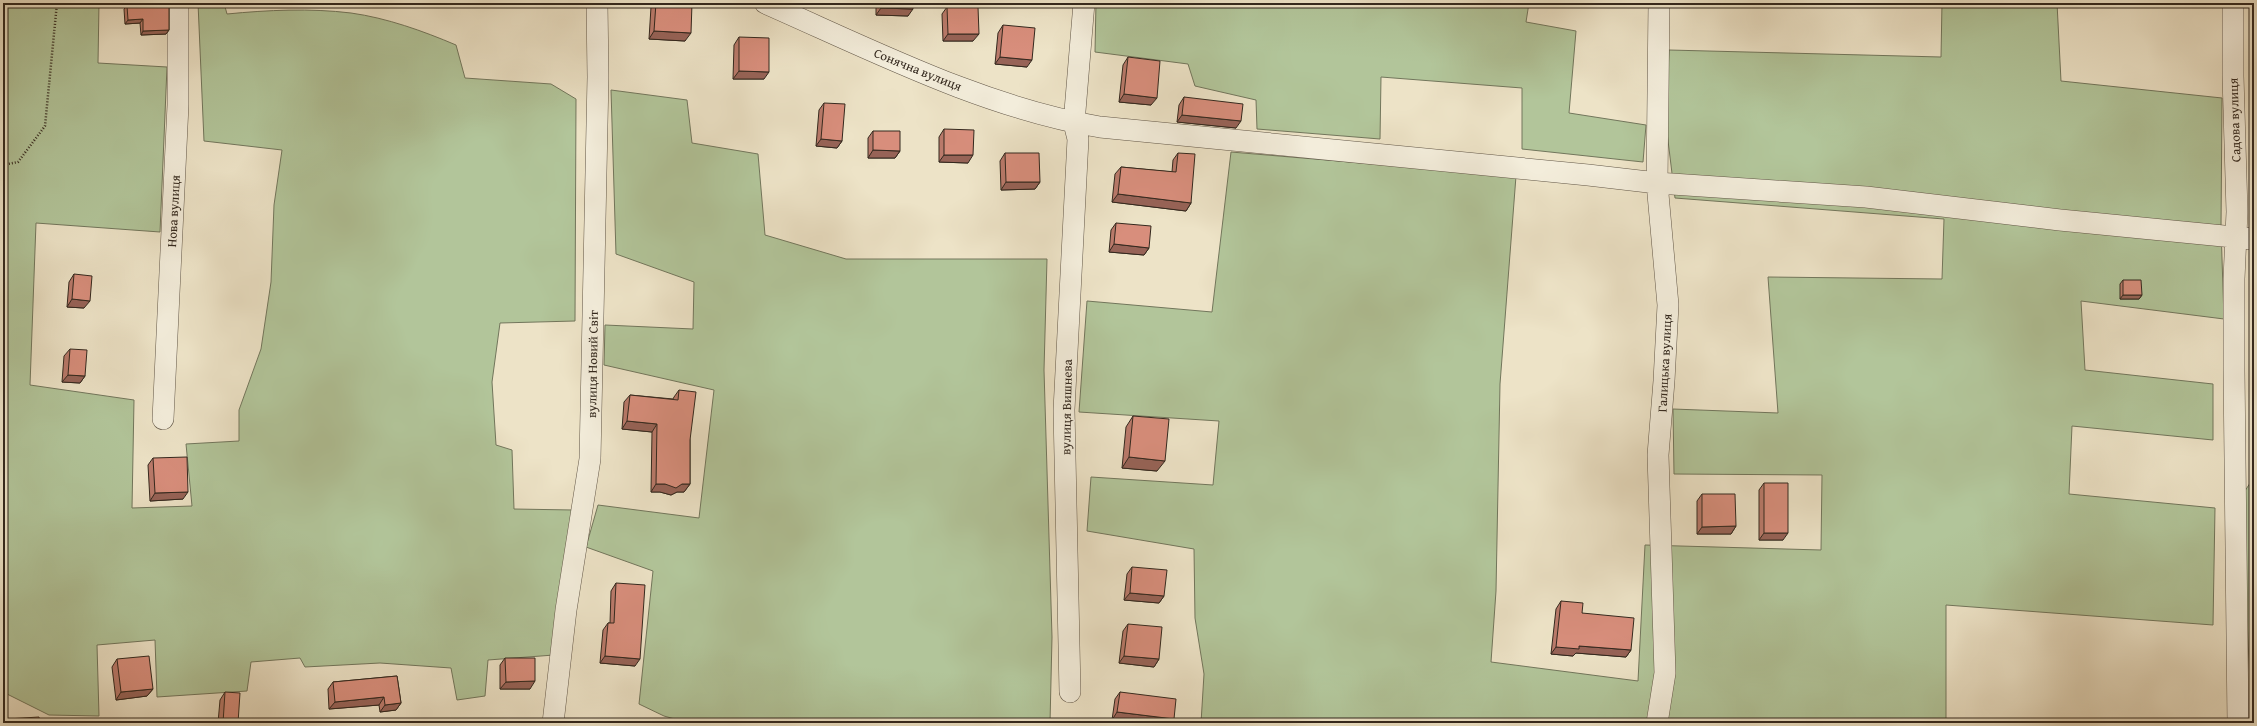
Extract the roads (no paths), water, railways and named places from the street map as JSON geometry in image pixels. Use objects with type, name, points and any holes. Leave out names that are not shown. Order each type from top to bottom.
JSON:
[{"type":"street","name":"Нова вулиця","points":[[163,419],[178,105],[178,3]]},
{"type":"street","name":"вулиця Новий Світ","points":[[553,723],[566,610],[590,459],[598,76],[597,3]]},
{"type":"street","name":"Сонячна вулиця","points":[[765,3],[937,79],[1074,123],[1116,129],[1588,175],[1657,184],[1866,197],[2060,220],[2245,238]]},
{"type":"street","name":"вулиця Вишнева","points":[[1070,692],[1064,410],[1078,139],[1074,123],[1084,3]]},
{"type":"street","name":"Галицька вулиця","points":[[1658,723],[1666,673],[1658,455],[1668,305],[1657,184],[1659,3]]},
{"type":"street","name":"Садова вулиця","points":[[2234,3],[2245,238],[2234,371],[2238,723]]}]
